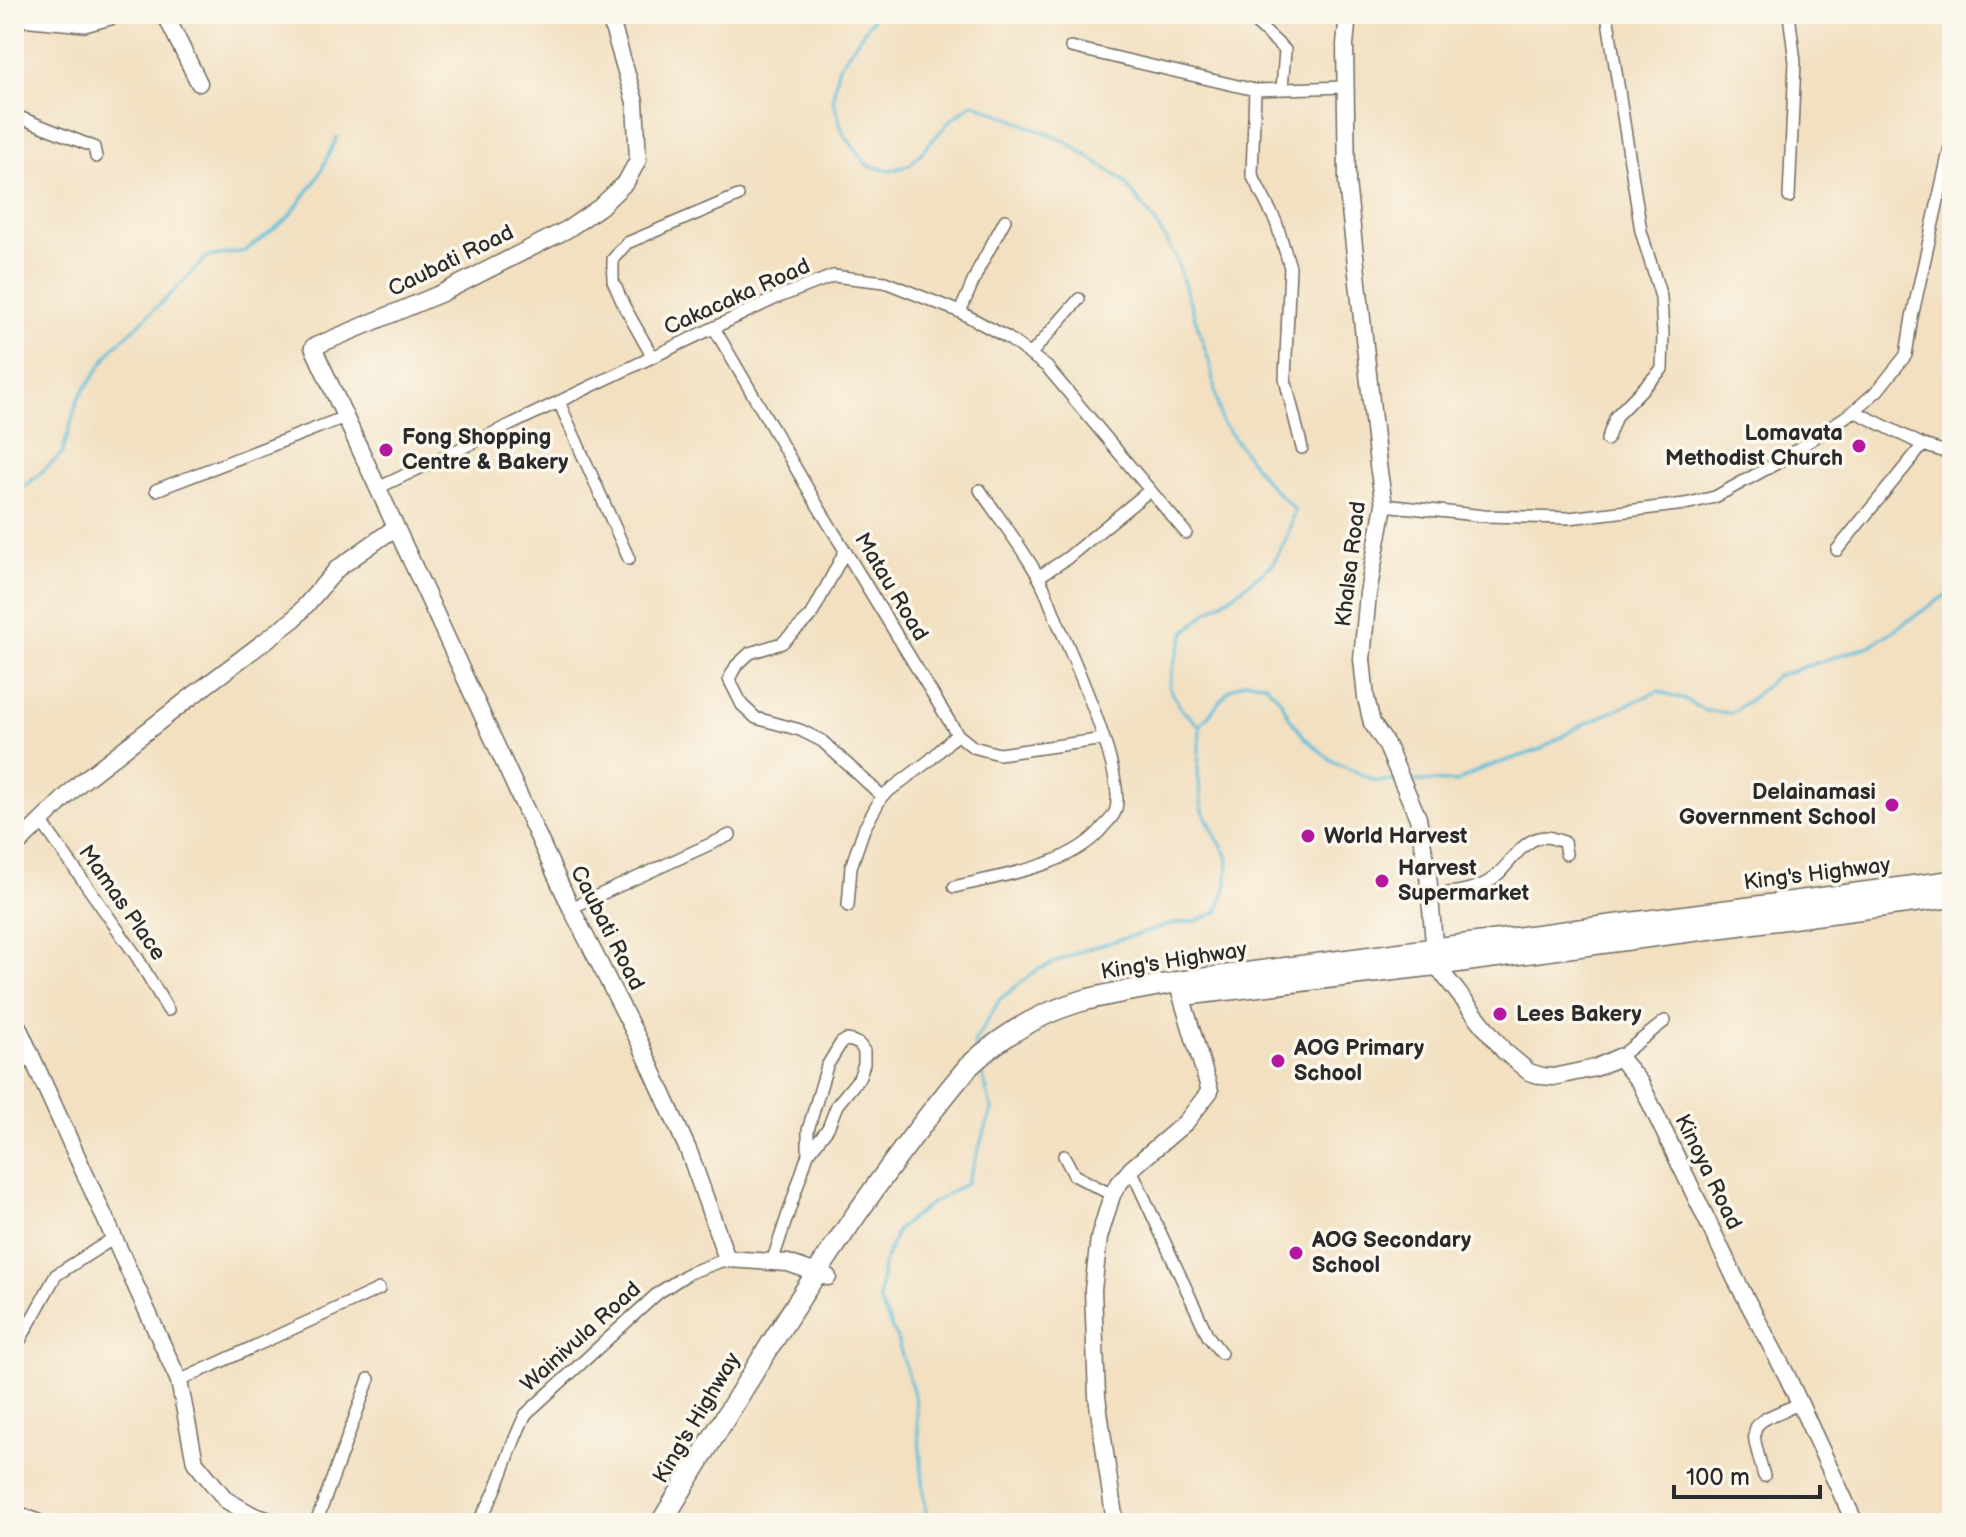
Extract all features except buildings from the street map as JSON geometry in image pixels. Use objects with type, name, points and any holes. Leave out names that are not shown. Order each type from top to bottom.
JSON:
[{"type":"highway","name":"King's Highway","points":[[1436,957],[1952,881]]},
{"type":"highway","name":"King's Highway","points":[[675,1523],[777,1355],[863,1203],[977,1066],[1024,1039],[1091,1011],[1178,989],[1952,897]]},
{"type":"highway","name":"King's Highway","points":[[661,1523],[766,1351],[823,1274]]},
{"type":"street","points":[[14,39],[17,18],[85,26],[129,14]]},
{"type":"street","points":[[165,14],[199,83]]},
{"type":"street","points":[[1246,14],[1285,50],[1282,89]]},
{"type":"street","name":"Khalsa Road","points":[[1348,14],[1345,45],[1347,182],[1384,505],[1368,593],[1362,659],[1372,723],[1404,781],[1418,818],[1436,957]]},
{"type":"street","points":[[1607,14],[1641,231],[1661,297],[1663,335],[1662,369],[1616,416],[1607,440]]},
{"type":"street","points":[[1789,14],[1795,62],[1789,197]]},
{"type":"street","name":"Caubati Road","points":[[612,24],[635,102],[638,160],[626,182],[600,207],[568,229],[442,293],[313,347],[571,908],[640,1043],[689,1152],[727,1259]]},
{"type":"street","points":[[1071,47],[1255,90],[1345,87]]},
{"type":"street","points":[[1255,90],[1252,175],[1276,222],[1290,267],[1285,379],[1302,448]]},
{"type":"street","points":[[14,115],[94,147],[96,157]]},
{"type":"street","points":[[1384,505],[1484,516],[1569,518],[1685,504],[1715,497],[1777,463],[1854,411],[1878,390],[1906,355],[1952,138]]},
{"type":"street","points":[[652,356],[613,281],[613,259],[627,243],[738,196]]},
{"type":"street","points":[[960,312],[1005,220]]},
{"type":"street","name":"Cakacaka Road","points":[[378,488],[776,298],[833,276],[885,282],[960,312],[1008,338],[1047,367],[1186,533]]},
{"type":"street","points":[[1030,355],[1079,299]]},
{"type":"street","name":"Matau Road","points":[[714,328],[957,734]]},
{"type":"street","points":[[559,402],[629,559]]},
{"type":"street","points":[[1854,411],[1923,445],[1952,454]]},
{"type":"street","points":[[156,490],[345,417]]},
{"type":"street","points":[[1837,550],[1923,445]]},
{"type":"street","points":[[954,887],[1049,863],[1081,848],[1115,812],[1117,798],[1117,785],[1104,739],[1038,577],[980,490]]},
{"type":"street","points":[[1038,577],[1066,559],[1150,490]]},
{"type":"street","points":[[14,848],[80,783],[294,619],[337,569],[396,527]]},
{"type":"street","points":[[845,551],[811,616],[782,643],[750,653],[736,666],[729,679],[742,705],[756,718],[800,730],[822,741],[882,796]]},
{"type":"street","points":[[848,906],[851,867],[864,829],[882,796],[930,760],[957,734],[973,747],[999,754],[1104,739]]},
{"type":"street","name":"Mamas Place","points":[[41,821],[137,957],[168,1010]]},
{"type":"street","points":[[571,908],[730,835]]},
{"type":"street","points":[[1430,895],[1464,891],[1489,882],[1506,868],[1526,844],[1545,837],[1564,842],[1566,854]]},
{"type":"street","points":[[1436,957],[1504,1051],[1529,1072],[1542,1076],[1553,1077],[1595,1068],[1619,1057],[1665,1021]]},
{"type":"street","points":[[1115,1523],[1097,1397],[1093,1290],[1099,1238],[1112,1195],[1131,1169],[1186,1122],[1210,1091],[1178,989]]},
{"type":"street","points":[[14,1018],[179,1381],[195,1462],[226,1500],[250,1519],[276,1523]]},
{"type":"street","points":[[772,1262],[808,1154],[808,1130],[827,1066],[841,1043],[852,1041],[864,1051],[859,1078],[837,1105],[828,1128],[808,1154]]},
{"type":"street","name":"Kinoya Road","points":[[1619,1057],[1641,1084],[1855,1523]]},
{"type":"street","points":[[1064,1156],[1074,1175],[1112,1195]]},
{"type":"street","points":[[1131,1169],[1208,1336],[1221,1353]]},
{"type":"street","points":[[14,1351],[56,1275],[114,1238]]},
{"type":"street","points":[[727,1259],[788,1263],[823,1274]]},
{"type":"street","name":"Wainivula Road","points":[[477,1523],[496,1493],[518,1428],[526,1414],[658,1293],[689,1273],[727,1259]]},
{"type":"street","points":[[179,1381],[379,1289]]},
{"type":"street","points":[[316,1523],[369,1379]]},
{"type":"street","points":[[1764,1476],[1754,1438],[1757,1425],[1799,1404]]},
{"type":"street","points":[[14,1510],[45,1523]]},
{"type":"waterway","points":[[876,14],[838,68],[833,99],[843,133],[867,165],[891,171],[911,164],[950,121],[973,103],[1065,141],[1123,180],[1155,222],[1175,256],[1210,364],[1221,421],[1265,480],[1295,510],[1286,539],[1273,564],[1185,632],[1169,687],[1182,710],[1200,726],[1198,773],[1202,808],[1228,857],[1227,885],[1218,912],[1196,921],[1176,923],[1084,950],[1037,970],[1000,999],[974,1043],[976,1050]]},
{"type":"waterway","points":[[14,487],[27,485],[62,454],[78,399],[113,348],[207,257],[245,251],[287,219],[317,179],[337,137]]},
{"type":"waterway","points":[[1411,781],[1457,782],[1481,769],[1539,750],[1578,727],[1658,691],[1706,711],[1731,713],[1776,676],[1872,645],[1952,591]]},
{"type":"waterway","points":[[1200,726],[1229,690],[1246,681],[1264,683],[1279,698],[1305,738],[1332,761],[1376,781],[1395,781]]},
{"type":"waterway","points":[[927,1523],[915,1397],[897,1339],[879,1301],[883,1266],[897,1230],[930,1204],[967,1183],[992,1110],[980,1065]]},
{"type":"place","name":"Lomavata Methodist Church","points":[[1859,446]]},
{"type":"place","name":"Fong Shopping Centre & Bakery","points":[[386,450]]},
{"type":"place","name":"Delainamasi Government School","points":[[1892,805]]},
{"type":"place","name":"World Harvest","points":[[1308,836]]},
{"type":"place","name":"Harvest Supermarket","points":[[1382,881]]},
{"type":"place","name":"Lees Bakery","points":[[1500,1014]]},
{"type":"place","name":"AOG Primary School","points":[[1278,1061]]},
{"type":"place","name":"AOG Secondary School","points":[[1296,1253]]}]
